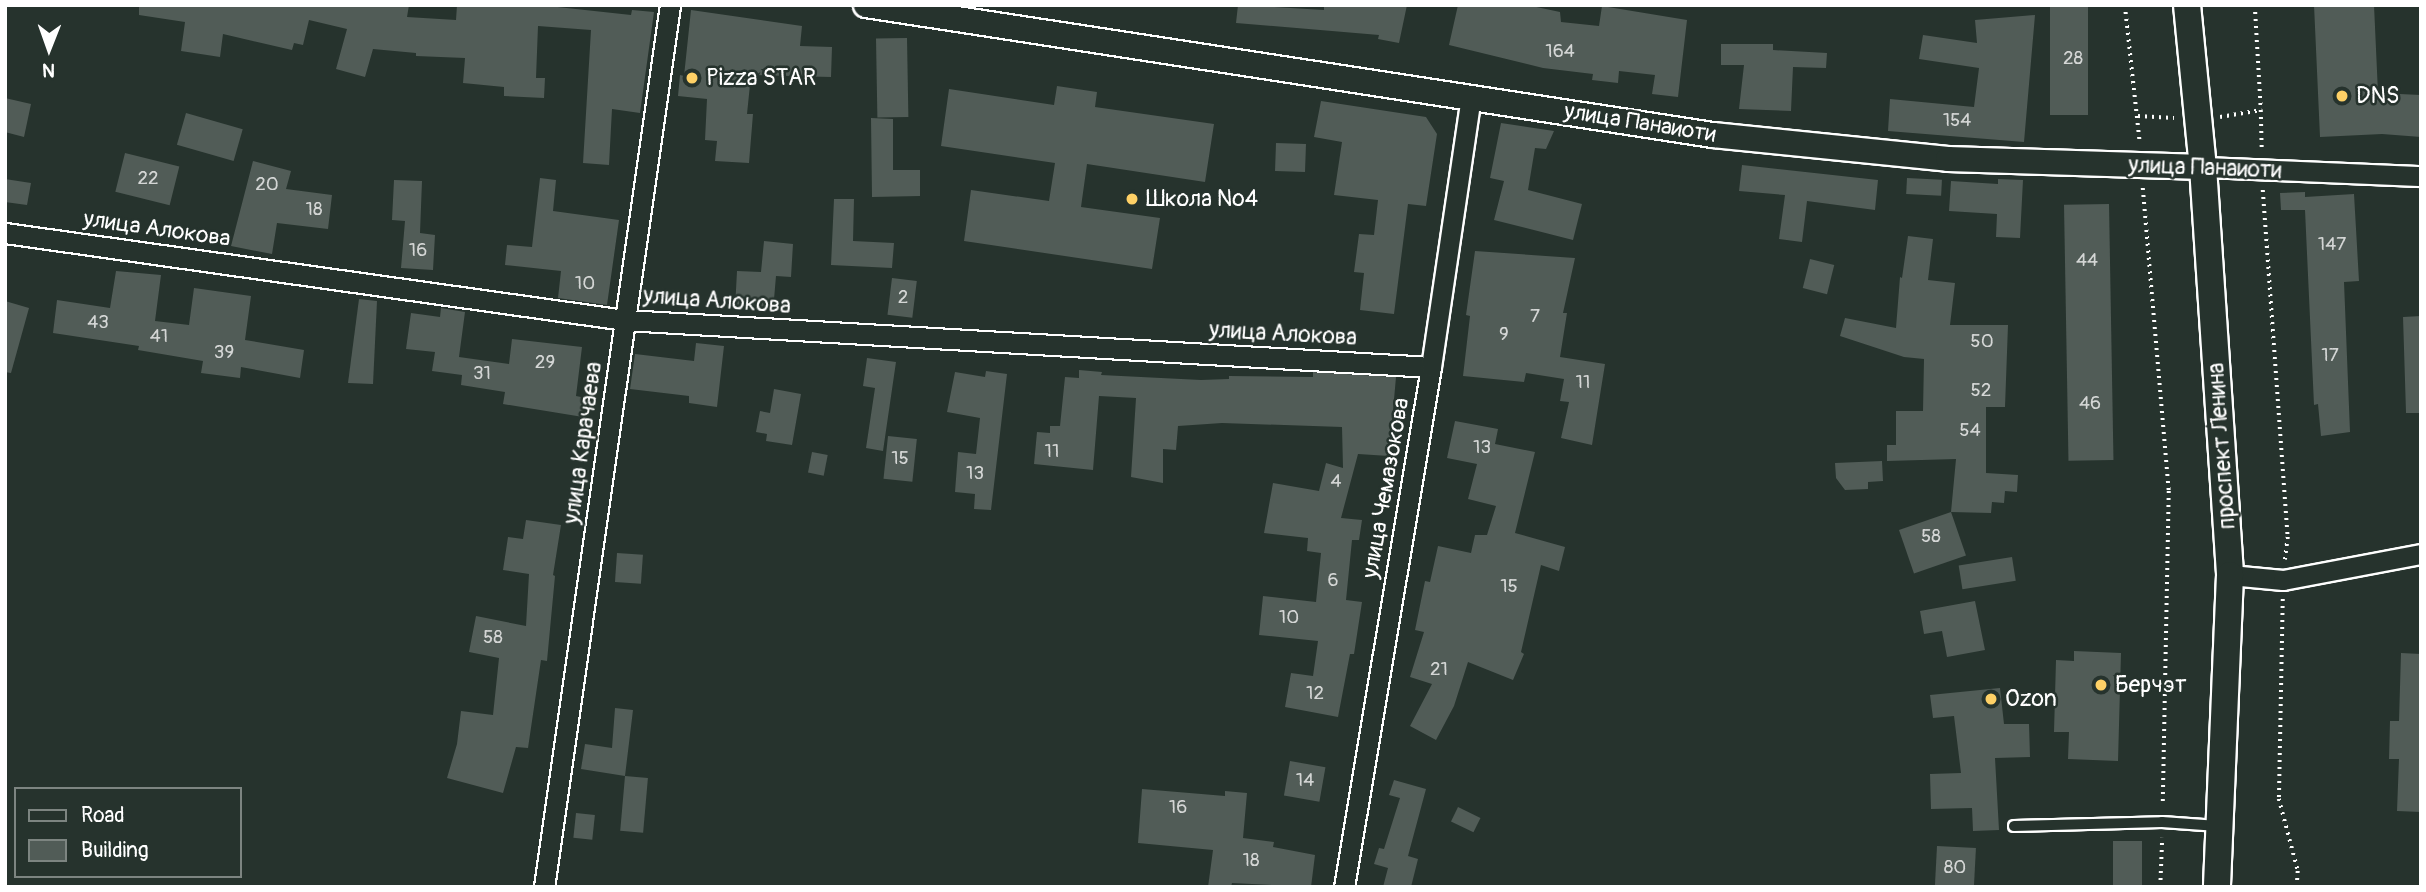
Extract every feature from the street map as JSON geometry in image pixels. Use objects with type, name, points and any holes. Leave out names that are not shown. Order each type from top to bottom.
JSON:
[{"type":"main road","name":"проспект Ленина","points":[[2187,5],[2203,167],[2230,575],[2217,887]]},
{"type":"street","name":"улица Карачаева","points":[[544,887],[670,5]]},
{"type":"street","name":"улица Панаиоти","points":[[866,5],[1713,135],[1948,159],[2421,176]]},
{"type":"street","name":"улица Чемазокова","points":[[1344,887],[1431,367],[1471,97]]},
{"type":"street","name":"улица Алокова","points":[[5,233],[625,320],[1431,367]]},
{"type":"street","points":[[2230,575],[2283,580],[2421,554]]},
{"type":"lane","points":[[2014,826],[2162,822],[2219,825]]},
{"type":"path","points":[[2125,5],[2138,116],[2144,229],[2169,491],[2160,887]]},
{"type":"path","points":[[2255,5],[2263,169],[2288,537],[2283,580],[2279,799],[2298,872],[2297,887]]},
{"type":"path","points":[[2138,116],[2198,120],[2262,110]]},
{"type":"building","points":[[139,5],[409,5],[407,17],[456,20],[457,5],[539,5],[631,15],[632,10],[654,12],[640,113],[612,109],[609,165],[583,163],[591,30],[538,26],[536,78],[545,78],[544,98],[504,96],[504,87],[463,83],[465,58],[416,56],[416,53],[373,49],[365,77],[336,69],[347,29],[309,20],[303,45],[294,43],[292,50],[223,34],[220,57],[181,51],[185,22],[139,15]]},
{"type":"building","points":[[1238,5],[1324,10],[1324,5],[1407,5],[1399,43],[1378,39],[1379,35],[1236,23]]},
{"type":"building","points":[[1458,5],[1527,5],[1560,12],[1561,22],[1599,26],[1602,6],[1687,20],[1678,97],[1652,94],[1655,75],[1619,71],[1618,83],[1592,80],[1593,74],[1543,68],[1449,45]]},
{"type":"building","points":[[2050,5],[2088,5],[2088,115],[2050,115]]},
{"type":"building","points":[[2314,5],[2374,5],[2378,93],[2421,95],[2421,137],[2382,134],[2320,137]]},
{"type":"building","points":[[691,10],[802,26],[800,46],[832,47],[831,77],[751,75],[747,114],[753,114],[749,163],[715,161],[717,141],[705,140],[707,99],[678,96],[680,75],[684,76]]},
{"type":"building","points":[[2035,15],[2024,142],[1888,131],[1890,99],[1974,107],[1979,68],[1919,59],[1923,35],[1977,43],[1975,20]]},
{"type":"building","points":[[907,38],[908,117],[877,118],[876,39]]},
{"type":"building","points":[[1721,44],[1773,44],[1773,50],[1827,53],[1826,68],[1793,67],[1791,111],[1739,109],[1744,65],[1721,65]]},
{"type":"building","points":[[1057,86],[1097,92],[1095,107],[1214,124],[1205,182],[1087,164],[1081,207],[1160,218],[1152,269],[964,241],[971,190],[1049,201],[1055,163],[941,146],[949,89],[1054,105]]},
{"type":"building","points":[[5,98],[31,104],[24,137],[5,132]]},
{"type":"building","points":[[1321,101],[1426,117],[1437,134],[1426,206],[1408,204],[1394,314],[1360,310],[1364,273],[1354,272],[1359,234],[1374,235],[1378,200],[1334,195],[1342,142],[1314,137]]},
{"type":"building","points":[[186,113],[243,129],[234,161],[177,145]]},
{"type":"building","points":[[871,118],[893,119],[893,170],[920,170],[920,196],[872,197]]},
{"type":"building","points":[[1501,123],[1554,131],[1546,149],[1535,148],[1528,190],[1582,204],[1573,240],[1494,220],[1504,181],[1490,178]]},
{"type":"building","points":[[1276,143],[1306,144],[1305,172],[1275,171]]},
{"type":"building","points":[[125,153],[179,167],[170,205],[115,192]]},
{"type":"building","points":[[253,161],[291,171],[286,189],[332,195],[328,229],[277,223],[272,254],[231,246]]},
{"type":"building","points":[[1742,165],[1878,180],[1875,210],[1807,201],[1802,242],[1779,239],[1785,195],[1739,191]]},
{"type":"building","points":[[540,178],[556,180],[553,211],[619,220],[607,305],[558,298],[561,271],[505,265],[507,245],[532,247]]},
{"type":"building","points":[[1907,178],[1942,180],[1941,196],[1906,194]]},
{"type":"building","points":[[5,179],[31,183],[27,205],[5,202]]},
{"type":"building","points":[[1998,179],[2023,180],[2020,238],[1996,237],[1997,214],[1949,211],[1951,181],[1998,184]]},
{"type":"building","points":[[394,180],[422,181],[420,233],[435,235],[433,270],[401,268],[405,221],[392,220]]},
{"type":"building","points":[[2305,192],[2305,197],[2354,194],[2359,281],[2344,282],[2350,432],[2321,436],[2318,404],[2314,405],[2305,210],[2281,210],[2280,193]]},
{"type":"building","points":[[834,199],[854,199],[853,241],[894,243],[892,268],[831,265]]},
{"type":"building","points":[[2109,204],[2113,460],[2068,461],[2064,205]]},
{"type":"building","points":[[1908,236],[1933,239],[1928,280],[1955,283],[1950,325],[2008,325],[2005,407],[1986,407],[1986,473],[2018,475],[2017,492],[2005,491],[2004,503],[1992,502],[1991,513],[1951,512],[1956,459],[1887,461],[1887,445],[1896,445],[1896,411],[1923,411],[1924,359],[1904,357],[1840,336],[1845,318],[1896,328],[1900,277],[1902,278]]},
{"type":"building","points":[[764,241],[793,244],[791,277],[776,276],[773,311],[735,309],[737,271],[761,272]]},
{"type":"building","points":[[1475,251],[1575,258],[1563,313],[1567,313],[1560,357],[1605,364],[1592,445],[1561,438],[1569,402],[1560,401],[1564,379],[1526,373],[1524,382],[1463,376],[1470,316],[1466,315]]},
{"type":"building","points":[[1810,259],[1834,265],[1827,294],[1803,288]]},
{"type":"building","points":[[116,271],[161,275],[155,321],[189,325],[194,288],[251,296],[245,340],[304,350],[300,378],[241,367],[240,378],[201,373],[203,361],[138,350],[139,346],[53,333],[57,300],[110,308]]},
{"type":"building","points":[[892,278],[917,281],[912,318],[887,315]]},
{"type":"building","points":[[359,299],[377,301],[373,384],[348,383]]},
{"type":"building","points":[[5,301],[29,308],[11,373],[5,372]]},
{"type":"building","points":[[441,308],[465,312],[459,357],[509,364],[512,339],[582,347],[576,396],[586,398],[583,417],[503,404],[505,392],[461,385],[462,375],[432,371],[435,352],[406,349],[411,313],[440,317]]},
{"type":"building","points":[[2421,316],[2421,413],[2406,413],[2403,317]]},
{"type":"building","points":[[696,343],[724,346],[717,407],[689,403],[689,396],[630,389],[635,354],[694,361]]},
{"type":"building","points":[[867,358],[896,362],[883,451],[866,448],[875,388],[863,386]]},
{"type":"building","points":[[1079,370],[1102,372],[1101,375],[1201,380],[1229,379],[1229,376],[1313,377],[1313,372],[1396,377],[1389,456],[1358,454],[1341,518],[1362,520],[1359,540],[1352,540],[1346,600],[1362,602],[1354,654],[1350,654],[1338,717],[1285,707],[1291,673],[1313,676],[1318,641],[1259,635],[1263,596],[1316,602],[1321,553],[1307,551],[1308,538],[1264,533],[1273,483],[1319,491],[1326,463],[1343,468],[1342,427],[1222,423],[1178,426],[1176,450],[1163,449],[1163,483],[1131,477],[1136,398],[1099,396],[1093,470],[1034,464],[1037,432],[1050,433],[1050,426],[1060,426],[1065,377],[1079,378]]},
{"type":"building","points":[[986,371],[1007,374],[991,510],[974,509],[975,494],[955,492],[958,452],[976,454],[980,418],[947,412],[955,372],[985,377]]},
{"type":"building","points":[[774,389],[801,394],[792,445],[766,441],[767,434],[756,432],[760,411],[770,413]]},
{"type":"building","points":[[1455,421],[1498,429],[1495,444],[1535,452],[1515,533],[1565,547],[1559,571],[1541,565],[1521,652],[1524,654],[1513,680],[1468,662],[1454,706],[1436,740],[1410,726],[1432,684],[1410,677],[1424,632],[1415,630],[1425,581],[1430,582],[1438,546],[1471,553],[1475,535],[1487,535],[1496,506],[1468,499],[1477,464],[1447,458]]},
{"type":"building","points":[[888,436],[917,439],[912,482],[884,479]]},
{"type":"building","points":[[812,452],[828,455],[824,476],[808,473]]},
{"type":"building","points":[[1882,461],[1883,481],[1868,482],[1868,489],[1845,490],[1836,478],[1835,463]]},
{"type":"building","points":[[1951,512],[1966,555],[1914,573],[1899,530]]},
{"type":"building","points":[[526,520],[561,525],[553,575],[547,661],[541,660],[528,748],[516,747],[503,793],[447,778],[457,744],[461,711],[493,715],[499,658],[469,652],[476,616],[526,626],[529,574],[503,570],[508,537],[523,539]]},
{"type":"building","points":[[617,553],[643,555],[641,584],[615,582]]},
{"type":"building","points":[[2012,557],[2016,581],[1962,589],[1959,565]]},
{"type":"building","points":[[1975,601],[1985,650],[1947,657],[1942,631],[1924,634],[1920,611]]},
{"type":"building","points":[[2074,651],[2121,653],[2118,761],[2068,759],[2069,732],[2054,732],[2056,660],[2074,661]]},
{"type":"building","points":[[2401,653],[2421,654],[2421,812],[2397,811],[2399,759],[2389,759],[2390,721],[2399,721]]},
{"type":"building","points":[[2000,688],[2004,724],[2029,724],[2030,757],[1995,758],[1999,830],[1973,831],[1972,808],[1931,809],[1930,774],[1961,773],[1954,716],[1933,718],[1930,695]]},
{"type":"building","points":[[615,708],[633,710],[625,776],[581,769],[585,744],[612,748]]},
{"type":"building","points":[[1290,761],[1325,767],[1319,802],[1284,795]]},
{"type":"building","points":[[625,776],[648,778],[643,833],[620,831]]},
{"type":"building","points":[[1394,780],[1426,789],[1408,856],[1418,859],[1411,887],[1383,887],[1388,868],[1374,864],[1379,848],[1384,849],[1400,798],[1389,795]]},
{"type":"building","points":[[1142,789],[1225,796],[1225,791],[1247,793],[1243,838],[1274,842],[1273,847],[1315,855],[1311,887],[1232,883],[1231,887],[1208,887],[1213,850],[1138,843]]},
{"type":"building","points":[[1458,807],[1480,818],[1473,832],[1451,821]]},
{"type":"building","points":[[576,813],[595,815],[592,840],[573,838]]},
{"type":"building","points":[[2113,841],[2142,841],[2142,887],[2113,887]]},
{"type":"building","points":[[1937,846],[1976,848],[1974,887],[1935,887]]},
{"type":"place","name":"Pizza STAR","points":[[692,78]]},
{"type":"place","name":"DNS","points":[[2342,96]]},
{"type":"place","name":"Школа №4","points":[[1132,199]]},
{"type":"place","name":"Берчэт","points":[[2101,685]]},
{"type":"place","name":"Ozon","points":[[1991,699]]}]
